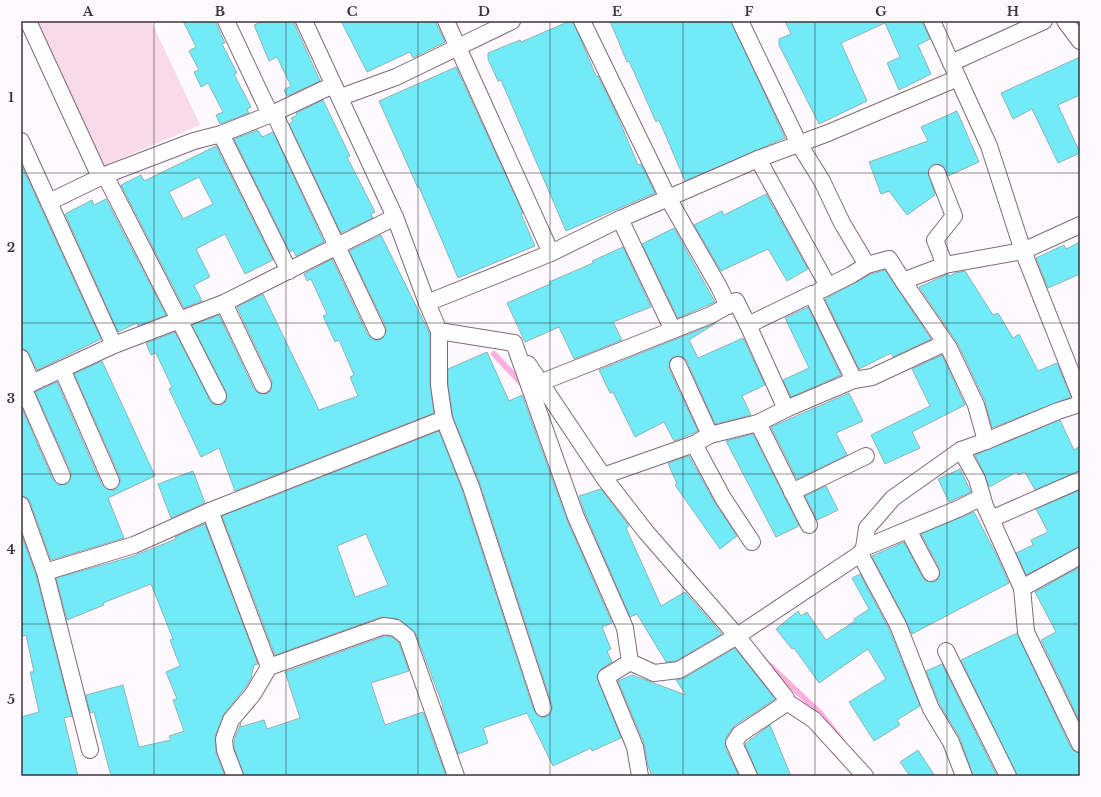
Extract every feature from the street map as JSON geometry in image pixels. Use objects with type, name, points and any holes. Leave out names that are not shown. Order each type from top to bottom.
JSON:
[{"type":"street","points":[[28,21],[103,176],[218,396]]},
{"type":"street","points":[[226,21],[337,246],[377,331]]},
{"type":"street","points":[[304,21],[396,217],[427,303],[440,331],[439,385],[444,419],[471,487],[543,708]]},
{"type":"street","points":[[446,21],[551,253]]},
{"type":"street","points":[[49,202],[103,176],[194,141],[220,134],[337,91],[396,77],[512,21]]},
{"type":"street","points":[[582,21],[668,198],[719,286],[728,306]]},
{"type":"street","points":[[740,21],[799,144],[822,181],[842,222],[867,265]]},
{"type":"street","points":[[932,21],[989,146],[1023,251],[1080,395]]},
{"type":"street","points":[[951,62],[1044,21]]},
{"type":"street","points":[[1065,21],[1080,41]]},
{"type":"street","points":[[427,303],[551,253],[620,218],[758,159],[799,144],[958,78]]},
{"type":"street","points":[[220,134],[289,271]]},
{"type":"street","points":[[21,141],[114,345]]},
{"type":"street","points":[[758,159],[828,286]]},
{"type":"street","points":[[937,173],[954,216],[935,240],[944,265]]},
{"type":"street","points":[[25,386],[114,345],[224,303],[396,217]]},
{"type":"street","points":[[620,218],[673,330]]},
{"type":"street","points":[[903,282],[944,265],[1023,251],[1080,225]]},
{"type":"street","points":[[748,325],[867,265],[889,259],[903,282],[945,342],[976,405],[986,441]]},
{"type":"street","points":[[812,294],[854,380]]},
{"type":"street","points":[[547,380],[711,315],[736,301],[786,409]]},
{"type":"street","points":[[224,303],[264,385]]},
{"type":"street","points":[[440,331],[514,343],[603,476],[646,532],[737,636],[786,698],[787,702],[814,720],[865,776]]},
{"type":"street","points":[[603,476],[694,444],[710,435],[758,423],[786,409],[854,380],[872,377],[945,342]]},
{"type":"street","points":[[514,343],[576,517],[625,628],[630,662]]},
{"type":"street","points":[[21,358],[25,386],[62,476]]},
{"type":"street","points":[[678,365],[710,435]]},
{"type":"street","points":[[62,369],[111,481]]},
{"type":"street","points":[[964,776],[951,742],[931,709],[898,625],[862,551],[866,528],[893,498],[961,450],[1058,411],[1080,404]]},
{"type":"street","points":[[46,572],[134,545],[210,511],[444,419]]},
{"type":"street","points":[[758,423],[808,525]]},
{"type":"street","points":[[694,444],[723,498],[752,542]]},
{"type":"street","points":[[961,450],[977,479],[990,519],[1022,588],[1026,632],[1080,744]]},
{"type":"street","points":[[792,492],[866,456]]},
{"type":"street","points":[[990,519],[1080,480]]},
{"type":"street","points":[[630,662],[654,673],[679,670],[737,636],[862,551],[982,497]]},
{"type":"street","points":[[21,505],[46,572],[90,750]]},
{"type":"street","points":[[210,511],[269,667]]},
{"type":"street","points":[[908,530],[931,573]]},
{"type":"street","points":[[1022,588],[1080,556]]},
{"type":"street","points":[[235,776],[225,750],[224,740],[231,720],[253,694],[269,667],[384,626],[396,628],[407,638],[456,776]]},
{"type":"street","points":[[946,651],[1008,776]]},
{"type":"street","points":[[630,662],[606,677],[635,747],[640,776]]},
{"type":"street","points":[[749,776],[734,743],[740,734],[787,702]]},
{"type":"shaded area","points":[[31,21],[151,21],[200,125],[98,168]]},
{"type":"building","points":[[183,21],[215,21],[225,43],[222,44],[237,73],[234,74],[251,107],[247,109],[249,113],[220,124],[216,115],[223,112],[208,83],[201,87],[194,72],[199,70],[189,51],[196,47]]},
{"type":"building","points":[[264,21],[293,21],[320,81],[287,96],[284,90],[291,86],[277,57],[269,61],[254,25]]},
{"type":"building","points":[[341,21],[435,21],[445,42],[413,58],[410,52],[367,72]]},
{"type":"building","points":[[573,21],[596,76],[598,76],[617,115],[638,165],[641,164],[655,193],[566,231],[501,80],[498,81],[488,59],[488,53],[520,40],[521,42]]},
{"type":"building","points":[[610,21],[731,21],[785,138],[685,181],[659,120],[656,122],[629,61],[627,62]]},
{"type":"building","points":[[785,21],[922,21],[930,39],[918,45],[931,74],[899,90],[887,63],[900,57],[885,23],[841,43],[867,101],[819,124],[779,45],[779,39],[791,34]]},
{"type":"building","points":[[1080,57],[1080,95],[1058,105],[1080,153],[1058,163],[1032,109],[1013,119],[1001,93]]},
{"type":"building","points":[[456,67],[523,213],[521,214],[535,246],[458,278],[419,187],[418,188],[379,101]]},
{"type":"building","points":[[323,100],[350,156],[347,157],[375,212],[371,214],[373,218],[341,233],[289,124],[293,122],[291,118],[297,115],[296,113]]},
{"type":"building","points":[[957,111],[979,162],[948,176],[943,165],[933,164],[928,172],[935,195],[907,215],[889,191],[881,194],[869,162],[928,141],[921,127]]},
{"type":"building","points":[[258,130],[262,137],[273,132],[324,242],[296,256],[293,250],[290,252],[234,139]]},
{"type":"building","points":[[216,146],[273,260],[245,274],[225,234],[196,249],[210,277],[194,285],[202,301],[184,308],[121,185],[141,175],[144,181]],"holes":[[[199,177],[213,204],[183,219],[169,192]]]},
{"type":"building","points":[[21,164],[101,339],[37,370],[26,350],[21,349]]},
{"type":"building","points":[[766,194],[808,269],[787,281],[768,249],[721,271],[694,225],[722,211],[724,215]]},
{"type":"building","points":[[106,199],[166,315],[138,326],[137,323],[118,332],[65,214],[92,200],[94,205]]},
{"type":"building","points":[[674,228],[715,302],[678,318],[642,244]]},
{"type":"building","points":[[381,235],[430,334],[430,385],[434,413],[235,491],[219,448],[201,457],[169,389],[172,387],[156,353],[151,355],[146,343],[175,332],[210,400],[213,404],[222,405],[226,401],[226,392],[192,325],[219,315],[254,389],[258,393],[267,394],[271,390],[272,381],[237,307],[263,294],[319,410],[358,396],[350,377],[354,375],[339,340],[335,342],[323,316],[327,314],[311,279],[307,281],[304,274],[332,259],[368,335],[376,340],[381,339],[386,332],[386,327],[349,251]]},
{"type":"building","points":[[1080,242],[1080,274],[1048,288],[1036,258],[1064,245],[1066,249]]},
{"type":"building","points":[[623,247],[651,307],[613,322],[622,340],[574,359],[559,327],[525,342],[507,303],[550,284],[549,282],[593,263],[592,261]]},
{"type":"building","points":[[885,270],[931,339],[893,357],[891,353],[859,369],[825,299],[871,274]]},
{"type":"building","points":[[965,271],[993,315],[998,313],[1013,338],[1019,334],[1038,371],[1057,363],[1071,397],[992,428],[985,401],[958,344],[919,287],[948,274],[950,276],[955,273]]},
{"type":"building","points":[[808,307],[841,375],[791,397],[783,380],[809,368],[785,318]]},
{"type":"building","points":[[716,323],[689,340],[698,358],[743,338],[765,385],[742,396],[751,415],[715,424],[687,361],[683,357],[674,356],[670,360],[669,369],[698,431],[674,441],[664,422],[635,437],[613,392],[610,393],[599,370]]},
{"type":"building","points":[[487,352],[509,401],[522,395],[567,520],[612,623],[602,627],[611,649],[607,651],[612,662],[601,669],[597,677],[621,738],[592,751],[591,748],[553,766],[527,713],[483,728],[488,743],[458,754],[443,706],[416,634],[398,619],[381,617],[275,655],[222,516],[439,431],[462,490],[534,711],[541,717],[546,717],[552,710],[552,705],[480,484],[453,417],[448,384],[448,369]],"holes":[[[366,534],[388,585],[355,597],[337,546]]]},
{"type":"building","points":[[942,355],[965,405],[912,432],[920,448],[885,464],[871,435],[930,406],[912,369]]},
{"type":"building","points":[[102,361],[155,476],[108,498],[124,538],[51,560],[30,502],[27,498],[21,496],[21,406],[53,480],[61,485],[66,484],[71,477],[71,472],[35,392],[57,382],[102,485],[110,490],[115,490],[120,482],[120,477],[74,374]]},
{"type":"building","points":[[849,393],[863,421],[836,433],[847,455],[797,479],[771,427]]},
{"type":"building","points":[[1060,420],[1074,450],[1080,446],[1080,471],[1035,490],[1025,472],[1018,475],[1017,472],[989,487],[975,455]]},
{"type":"building","points":[[753,434],[799,526],[776,537],[726,441]]},
{"type":"building","points":[[689,456],[715,503],[737,536],[720,549],[675,485],[677,484],[668,463]]},
{"type":"building","points":[[960,469],[971,492],[949,502],[938,479]]},
{"type":"building","points":[[193,471],[205,503],[171,518],[158,484]]},
{"type":"building","points":[[826,486],[838,510],[817,520],[805,496]]},
{"type":"building","points":[[601,489],[629,526],[626,528],[661,606],[685,592],[722,634],[676,661],[666,662],[637,614],[630,617],[585,513],[579,496]]},
{"type":"building","points":[[1080,490],[1080,547],[1026,575],[1016,553],[1033,545],[1031,540],[1048,532],[1036,509]]},
{"type":"building","points":[[974,512],[1009,583],[912,634],[872,556],[904,542],[923,578],[926,581],[935,582],[939,578],[940,569],[921,534]]},
{"type":"building","points":[[205,524],[258,664],[254,665],[251,678],[245,688],[224,714],[215,736],[216,753],[225,776],[111,776],[94,712],[90,713],[86,695],[123,685],[139,747],[171,740],[169,736],[184,731],[173,700],[177,699],[166,672],[180,666],[170,640],[173,639],[151,584],[103,603],[104,605],[67,620],[56,578],[131,557],[176,539],[175,537]]},
{"type":"building","points":[[21,533],[36,575],[72,716],[64,718],[78,776],[21,776],[21,717],[39,712],[30,672],[34,672],[26,635],[21,637]]},
{"type":"building","points":[[1080,567],[1080,722],[1041,640],[1056,632],[1035,592]]},
{"type":"building","points":[[860,574],[889,629],[920,706],[897,720],[900,725],[874,741],[849,702],[886,679],[868,649],[819,683],[794,648],[792,649],[776,629],[798,611],[801,616],[807,612],[826,640],[855,621],[854,619],[869,609],[852,578]]},
{"type":"building","points":[[1017,633],[1071,748],[1075,752],[1080,753],[1080,776],[1017,776],[961,660]]},
{"type":"building","points":[[385,636],[392,637],[399,643],[409,671],[371,683],[385,725],[423,712],[446,776],[244,776],[234,748],[234,740],[241,723],[240,727],[264,720],[267,729],[300,718],[285,672]]},
{"type":"building","points":[[735,648],[775,699],[734,726],[726,738],[725,747],[739,776],[652,776],[648,766],[644,743],[618,681],[632,675],[686,695],[676,680],[684,678]]},
{"type":"building","points":[[942,664],[997,776],[973,776],[960,738],[940,705],[926,671]]},
{"type":"building","points":[[770,725],[791,776],[758,776],[745,744]]},
{"type":"building","points":[[918,750],[935,776],[910,776],[900,762]]},
{"type":"waterway","points":[[494,354],[523,385]]},
{"type":"waterway","points":[[769,665],[821,714],[839,737]]}]
